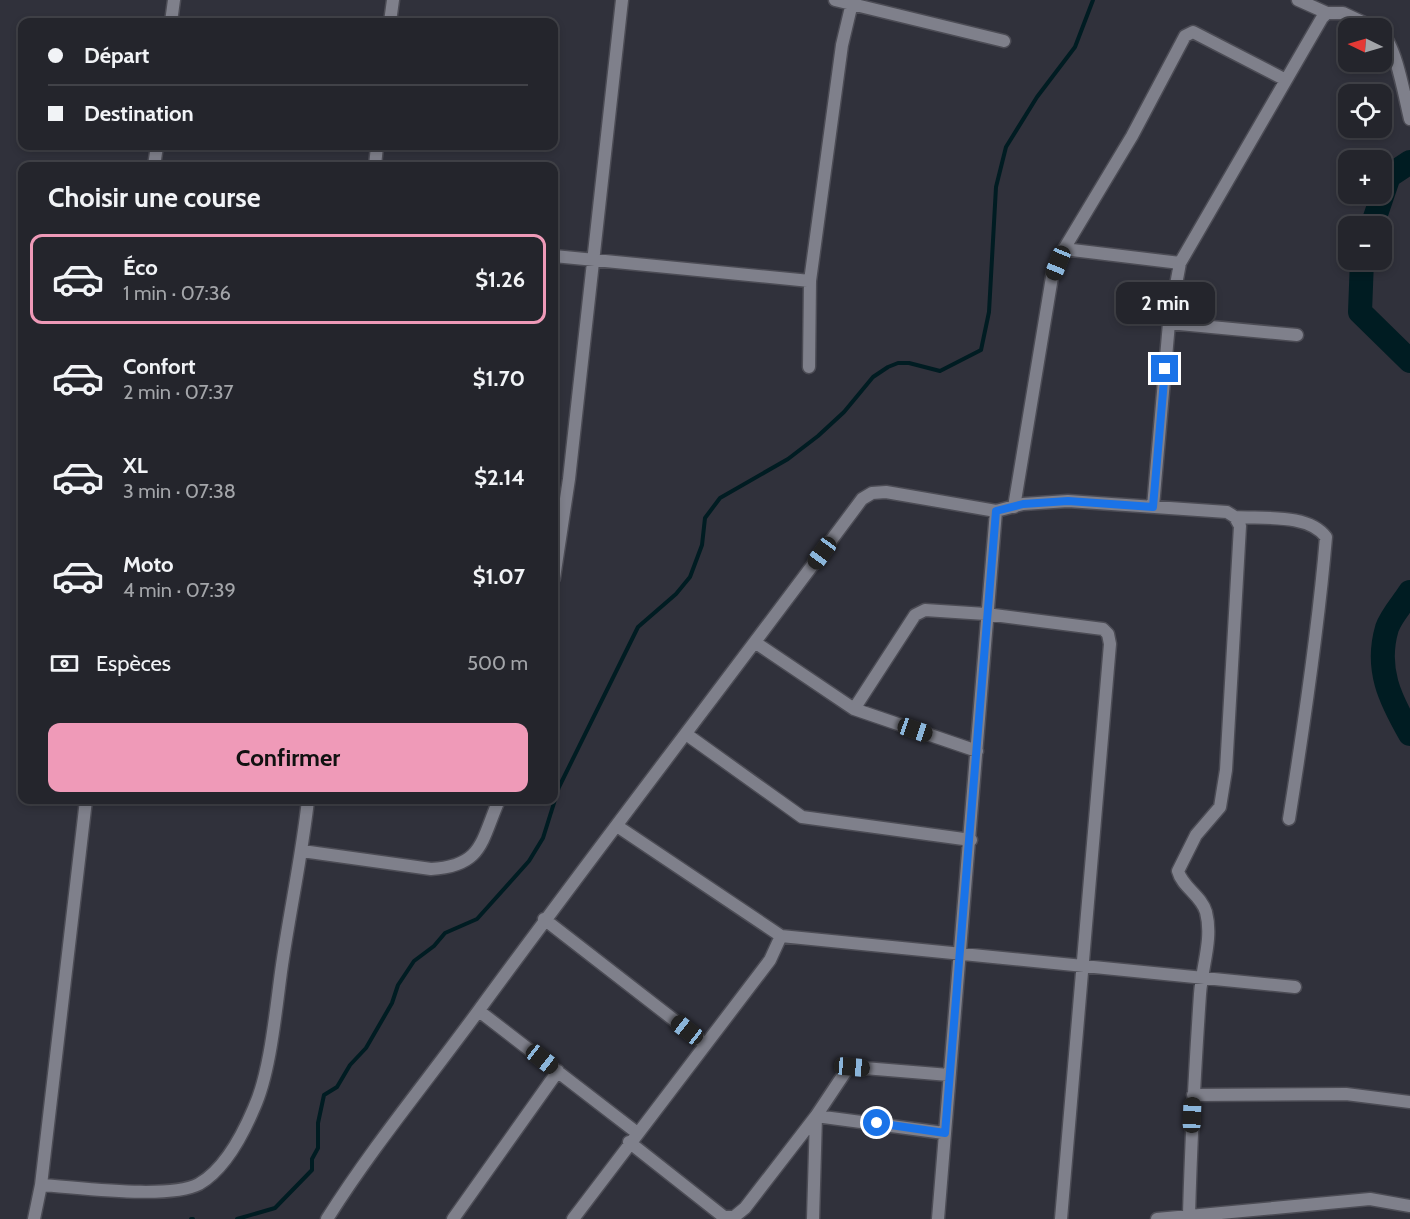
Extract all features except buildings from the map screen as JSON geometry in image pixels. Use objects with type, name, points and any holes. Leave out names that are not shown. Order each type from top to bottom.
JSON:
[{"type":"street","points":[[172,18],[174,0]]},
{"type":"street","points":[[391,18],[393,0]]},
{"type":"street","points":[[558,552],[569,479],[622,0]]},
{"type":"street","points":[[835,0],[1004,41]]},
{"type":"street","points":[[1298,0],[1327,13],[1342,13],[1353,18]]},
{"type":"street","points":[[809,367],[810,281],[842,45],[852,3]]},
{"type":"street","points":[[1153,507],[1169,323],[1180,263],[1284,79],[1327,13]]},
{"type":"street","points":[[1014,507],[1052,278],[1064,249],[1132,136],[1188,32],[1193,32],[1284,79]]},
{"type":"street","points":[[1392,53],[1410,119]]},
{"type":"street","points":[[1064,249],[1180,263]]},
{"type":"street","points":[[558,257],[594,262],[810,281]]},
{"type":"street","points":[[1169,323],[1297,334]]},
{"type":"street","points":[[327,1219],[382,1137],[479,1011],[544,919],[756,643],[862,499],[872,493],[886,492],[996,511],[1068,501],[1227,512],[1235,517],[1308,522],[1320,529],[1326,537],[1310,690],[1289,819]]},
{"type":"street","points":[[938,1219],[958,955],[971,840],[986,614],[996,511]]},
{"type":"street","points":[[1189,1215],[1193,1095],[1201,979],[1208,948],[1205,910],[1180,879],[1178,871],[1196,835],[1220,807],[1226,770],[1240,526],[1235,517]]},
{"type":"street","points":[[854,709],[915,615],[925,610],[986,614],[1103,629],[1108,634],[1110,644],[1061,1219]]},
{"type":"street","points":[[756,643],[854,709],[977,751]]},
{"type":"street","points":[[686,734],[802,817],[971,840]]},
{"type":"street","points":[[34,1219],[41,1185],[86,804]]},
{"type":"street","points":[[41,1185],[144,1192],[198,1184],[215,1171],[233,1148],[255,1106],[270,1046],[308,804]]},
{"type":"street","points":[[302,850],[431,869],[450,868],[465,863],[477,851],[497,804]]},
{"type":"street","points":[[617,826],[781,936],[1295,987]]},
{"type":"street","points":[[544,919],[705,1044]]},
{"type":"street","points":[[573,1219],[633,1137],[770,960],[781,936]]},
{"type":"street","points":[[479,1011],[558,1071],[724,1217],[734,1217],[745,1208],[816,1116],[841,1075],[852,1067],[949,1076]]},
{"type":"street","points":[[453,1219],[558,1071]]},
{"type":"street","points":[[1193,1095],[1346,1094],[1410,1102]]},
{"type":"street","points":[[816,1116],[945,1133]]},
{"type":"street","points":[[813,1219],[816,1116]]},
{"type":"street","points":[[1157,1219],[1370,1199],[1410,1206]]},
{"type":"waterway","points":[[558,790],[638,627],[676,594],[690,577],[702,545],[705,518],[720,498],[788,459],[818,436],[844,412],[873,377],[888,367],[898,363],[909,363],[940,371],[981,350],[989,312],[996,187],[1006,147],[1037,97],[1075,47],[1093,0]]},
{"type":"waterway","points":[[1375,216],[1389,176],[1410,162]]},
{"type":"waterway","points":[[1362,270],[1360,312],[1410,361]]},
{"type":"waterway","points":[[1410,592],[1389,623],[1383,657],[1386,683],[1410,734]]},
{"type":"waterway","points":[[237,1219],[275,1208],[312,1170],[312,1159],[318,1148],[318,1123],[324,1095],[337,1087],[350,1065],[366,1048],[392,1003],[398,985],[414,961],[434,946],[445,933],[477,919],[529,861],[543,838],[554,804]]},
{"type":"route","points":[[877,1123],[945,1133],[958,955],[971,840],[986,614],[996,511],[1023,504],[1068,501],[1153,507],[1165,369]]}]
